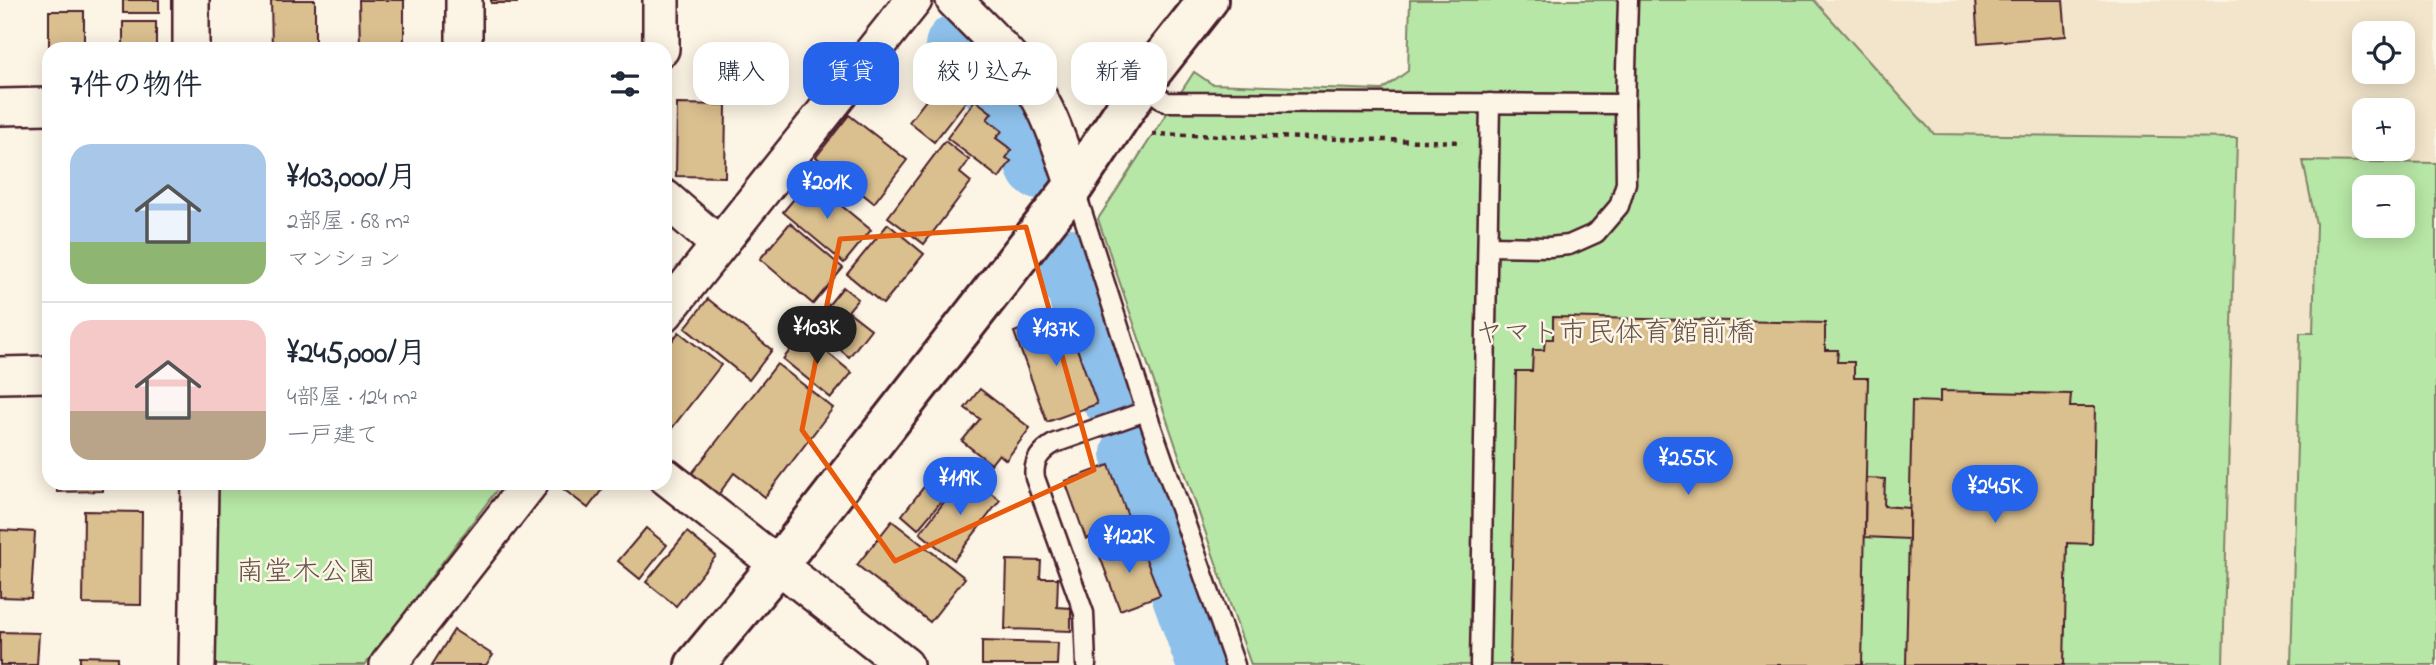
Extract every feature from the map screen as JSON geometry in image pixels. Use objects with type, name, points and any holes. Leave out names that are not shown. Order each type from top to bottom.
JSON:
[{"type":"street","points":[[191,0],[191,42]]},
{"type":"street","points":[[464,0],[464,42]]},
{"type":"street","points":[[661,0],[661,42]]},
{"type":"street","points":[[672,304],[914,0]]},
{"type":"street","points":[[954,0],[1005,54],[1036,92],[1046,109],[1074,186]]},
{"type":"street","points":[[1167,52],[1208,0]]},
{"type":"street","points":[[695,665],[778,565],[1074,186],[1128,105]]},
{"type":"street","points":[[0,107],[42,106]]},
{"type":"street","points":[[672,204],[718,244]]},
{"type":"street","points":[[0,375],[42,374]]},
{"type":"street","points":[[672,482],[905,665]]},
{"type":"street","points":[[197,665],[200,490]]},
{"type":"street","points":[[388,665],[525,490]]},
{"type":"lane","points":[[1488,246],[1569,245],[1596,233],[1619,206],[1626,183],[1628,0]]},
{"type":"lane","points":[[1167,102],[1625,104]]},
{"type":"lane","points":[[1480,665],[1490,103]]},
{"type":"lane","points":[[1074,186],[1146,411],[1235,665]]},
{"type":"lane","points":[[1086,665],[1084,613],[1035,478],[1034,465],[1046,448],[1055,443],[1146,411]]},
{"type":"path","points":[[1109,133],[1465,142]]},
{"type":"highlighted area","points":[[1026,227],[1094,470],[895,561],[802,430],[840,239]]},
{"type":"shaded area","points":[[1814,0],[2436,0],[2436,665],[2223,665],[2237,138],[1934,134]]},
{"type":"green space","name":"ヤマト市民体育館前橋","points":[[1410,0],[1814,0],[1934,134],[2237,138],[2223,665],[1251,665],[1098,219],[1194,72],[1212,84],[1382,90],[1408,71]]},
{"type":"green space","points":[[2303,161],[2436,163],[2436,665],[2291,665],[2300,333],[2313,333],[2316,224]]},
{"type":"green space","name":"南堂木公園","points":[[217,490],[497,490],[365,665],[213,665]]},
{"type":"building","points":[[123,0],[159,0],[159,13],[123,13]]},
{"type":"building","points":[[271,0],[315,0],[315,42],[272,42]]},
{"type":"building","points":[[359,0],[404,0],[404,42],[360,42]]},
{"type":"building","points":[[491,0],[517,0],[517,3],[491,3]]},
{"type":"building","points":[[1975,0],[2063,0],[2066,36],[1978,43]]},
{"type":"building","points":[[49,11],[84,11],[84,42],[49,42]]},
{"type":"building","points":[[123,22],[156,22],[156,42],[123,42]]},
{"type":"building","points":[[677,104],[726,105],[725,177],[676,176]]},
{"type":"building","points":[[922,105],[963,105],[934,142],[909,122]]},
{"type":"building","points":[[971,105],[982,105],[992,113],[987,119],[1002,131],[996,138],[1012,150],[1006,158],[1011,161],[999,178],[947,138]]},
{"type":"building","points":[[849,115],[907,160],[874,203],[816,157]]},
{"type":"building","points":[[945,141],[969,160],[960,173],[971,182],[924,244],[888,217]]},
{"type":"building","points":[[810,180],[871,230],[844,263],[783,212]]},
{"type":"building","points":[[790,223],[843,268],[813,304],[760,259]]},
{"type":"building","points":[[888,224],[924,254],[883,304],[847,274]]},
{"type":"building","points":[[843,287],[858,299],[848,311],[871,329],[849,357],[820,333],[830,320],[822,313]]},
{"type":"building","points":[[708,299],[772,350],[749,380],[685,328]]},
{"type":"building","points":[[1064,313],[1097,404],[1047,422],[1014,332]]},
{"type":"building","points":[[1553,317],[1825,323],[1825,350],[1838,350],[1837,362],[1854,362],[1854,378],[1868,378],[1862,665],[1510,665],[1516,371],[1532,371],[1533,350],[1544,350],[1545,339],[1553,339]]},
{"type":"building","points":[[679,332],[721,365],[672,428],[672,341]]},
{"type":"building","points":[[804,333],[852,373],[831,398],[783,359]]},
{"type":"building","points":[[777,364],[833,408],[765,497],[734,473],[716,498],[689,477]]},
{"type":"building","points":[[980,389],[1030,428],[1006,460],[999,454],[991,464],[962,441],[980,419],[965,408]]},
{"type":"building","points":[[1940,391],[2071,394],[2070,407],[2095,407],[2092,544],[2067,543],[2064,665],[1906,665],[1912,401],[1940,402]]},
{"type":"building","points":[[1109,465],[1130,522],[1086,539],[1065,481]]},
{"type":"building","points":[[966,474],[1000,500],[954,560],[920,533]]},
{"type":"building","points":[[1866,478],[1885,479],[1884,506],[1909,508],[1909,539],[1865,537]]},
{"type":"building","points":[[927,483],[945,497],[918,529],[902,515]]},
{"type":"building","points":[[57,490],[103,490],[103,491]]},
{"type":"building","points":[[565,490],[602,490],[588,508]]},
{"type":"building","points":[[84,511],[142,512],[141,605],[83,604]]},
{"type":"building","points":[[892,521],[965,578],[930,622],[857,565]]},
{"type":"building","points":[[646,528],[667,545],[640,579],[618,561]]},
{"type":"building","points":[[0,530],[35,532],[31,598],[0,597]]},
{"type":"building","points":[[687,532],[716,556],[676,606],[646,582]]},
{"type":"building","points":[[1138,539],[1160,595],[1120,610],[1099,554]]},
{"type":"building","points":[[1007,560],[1041,561],[1040,578],[1058,578],[1057,607],[1071,608],[1071,631],[1005,629]]},
{"type":"building","points":[[454,630],[493,655],[486,665],[432,665]]},
{"type":"building","points":[[0,632],[39,633],[37,665],[0,665]]},
{"type":"building","points":[[982,641],[1058,643],[1057,665],[982,665]]},
{"type":"building","points":[[80,656],[118,657],[118,665],[80,665]]},
{"type":"waterway","points":[[1012,105],[1017,110],[1039,166]]},
{"type":"waterway","points":[[1070,261],[1113,395]]},
{"type":"waterway","points":[[1134,453],[1210,665]]}]
